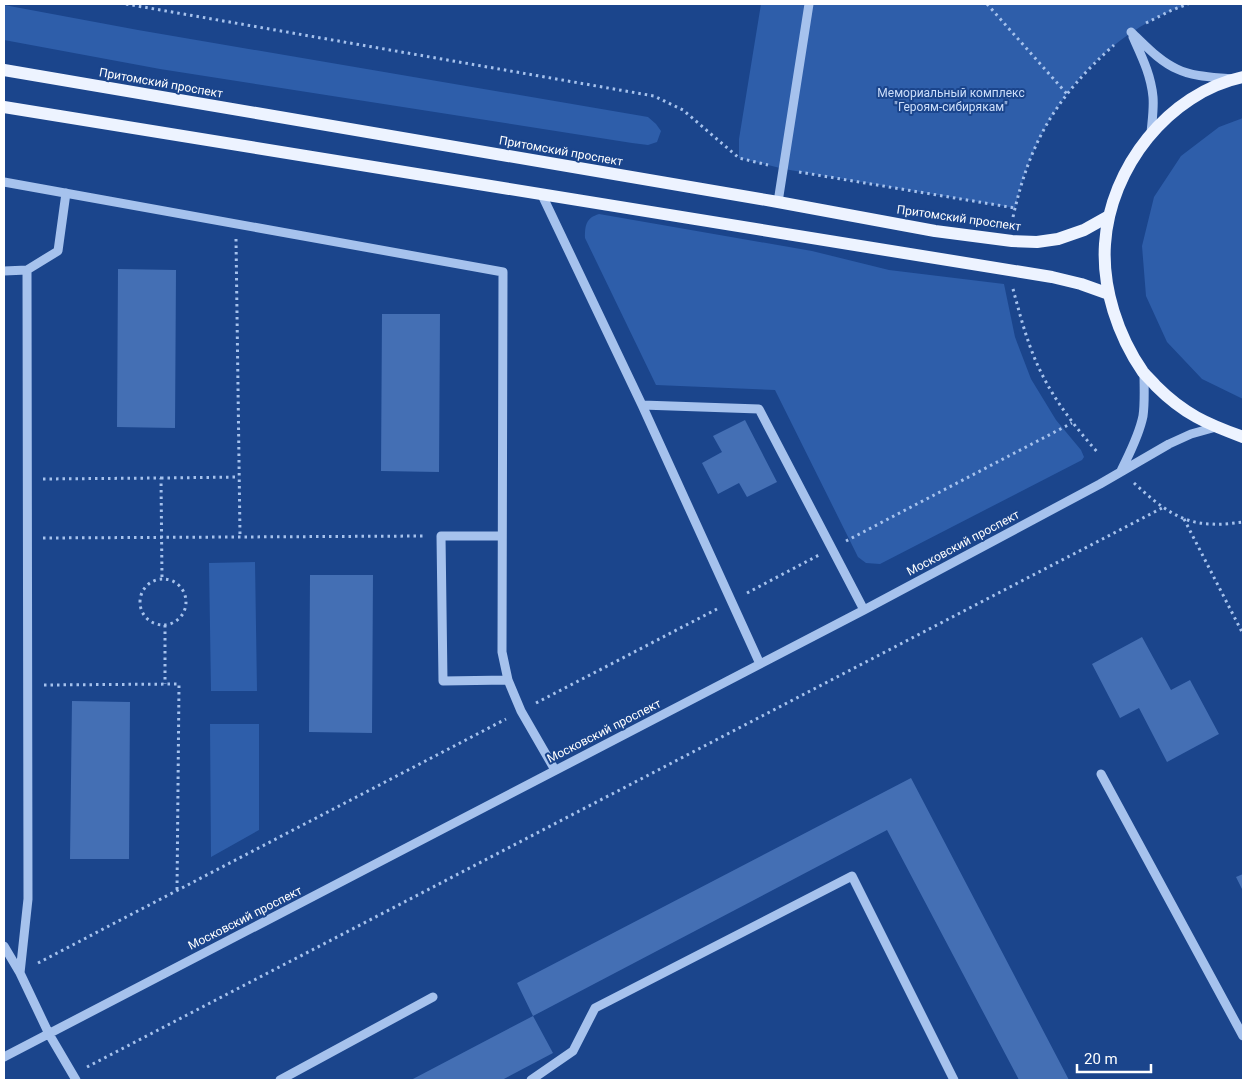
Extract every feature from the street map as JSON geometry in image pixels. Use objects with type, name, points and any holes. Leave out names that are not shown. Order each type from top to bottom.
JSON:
[{"type":"main road","name":"Притомский проспект","points":[[4,70],[778,202],[935,231],[1012,241],[1037,242],[1058,239],[1084,230],[1109,216]]},
{"type":"main road","points":[[1238,78],[1199,94],[1173,112],[1151,133],[1133,159],[1122,180],[1109,216],[1105,243],[1105,268],[1109,294],[1118,324],[1129,348],[1144,373],[1165,395],[1189,414],[1243,437]]},
{"type":"main road","points":[[4,108],[1052,277],[1081,284],[1109,294]]},
{"type":"street","points":[[778,202],[809,4]]},
{"type":"street","points":[[1151,133],[1153,100],[1151,83],[1147,68],[1131,32],[1160,59],[1177,69],[1197,75],[1238,78]]},
{"type":"street","points":[[4,182],[503,272],[502,652],[508,680],[522,711],[555,770]]},
{"type":"street","points":[[4,271],[27,270],[58,251],[66,193]]},
{"type":"street","points":[[542,195],[642,405],[760,664]]},
{"type":"street","points":[[20,972],[28,899],[27,270]]},
{"type":"street","points":[[1121,471],[1135,442],[1142,418],[1144,373]]},
{"type":"street","points":[[642,405],[759,409],[864,610]]},
{"type":"street","name":"Московский проспект","points":[[4,1057],[864,610],[1100,484],[1169,444],[1192,434],[1216,427]]},
{"type":"street","points":[[502,536],[441,536],[443,681],[508,680]]},
{"type":"street","points":[[1101,774],[1243,1036]]},
{"type":"street","points":[[531,1080],[573,1051],[595,1008],[852,876],[954,1080]]},
{"type":"street","points":[[4,946],[20,972],[49,1034],[75,1077]]},
{"type":"street","points":[[280,1080],[433,997]]},
{"type":"path","points":[[126,4],[654,96],[683,110],[739,158],[784,169],[1015,208]]},
{"type":"path","points":[[987,4],[1067,94]]},
{"type":"path","points":[[1142,26],[1188,4]]},
{"type":"path","points":[[1013,217],[1021,184],[1032,152],[1048,122],[1067,94],[1089,68],[1114,45]]},
{"type":"path","points":[[236,224],[240,536]]},
{"type":"path","points":[[1013,289],[1038,365],[1054,397],[1072,423],[1099,454]]},
{"type":"path","points":[[28,479],[240,477]]},
{"type":"path","points":[[161,478],[162,579]]},
{"type":"path","points":[[1132,480],[1162,508],[1184,519],[1210,524],[1243,522]]},
{"type":"path","points":[[75,1077],[1162,508]]},
{"type":"path","points":[[1184,519],[1243,634]]},
{"type":"path","points":[[28,539],[162,536],[441,536]]},
{"type":"path","points":[[162,579],[174,582],[183,589],[187,601],[184,612],[176,622],[165,625],[153,623],[144,615],[140,603],[143,592],[151,583],[162,579]]},
{"type":"path","points":[[165,625],[165,684]]},
{"type":"path","points":[[28,685],[179,684],[177,891]]},
{"type":"green space","name":"Мемориальный комплекс \"Героям-сибирякам\"","points":[[761,4],[1188,4],[1155,18],[1126,37],[1099,58],[1076,83],[1055,111],[1039,141],[1025,174],[1015,208],[784,169],[739,158],[739,139]]},
{"type":"green space","points":[[4,5],[138,30],[648,117],[661,131],[657,142],[648,145],[632,143],[160,69],[4,40]]},
{"type":"green space","points":[[1243,118],[1243,399],[1202,379],[1167,342],[1146,296],[1142,246],[1154,197],[1181,156],[1219,127]]},
{"type":"green space","points":[[599,214],[812,251],[889,270],[1004,284],[1015,337],[1031,379],[1056,420],[1081,450],[1084,457],[1082,460],[880,564],[866,563],[858,557],[775,390],[656,385],[585,238],[587,223],[591,218]]},
{"type":"green space","points":[[255,562],[257,691],[211,691],[209,563]]},
{"type":"green space","points":[[210,724],[259,724],[259,830],[211,857]]},
{"type":"building","points":[[118,269],[176,270],[175,428],[117,427]]},
{"type":"building","points":[[382,314],[440,314],[439,472],[381,471]]},
{"type":"building","points":[[745,420],[777,482],[747,497],[739,483],[718,494],[702,463],[722,452],[713,436]]},
{"type":"building","points":[[310,575],[373,575],[372,733],[309,732]]},
{"type":"building","points":[[1142,637],[1171,690],[1190,680],[1219,734],[1167,762],[1139,708],[1120,718],[1092,664]]},
{"type":"building","points":[[72,701],[130,702],[129,859],[70,859]]},
{"type":"building","points":[[911,778],[1069,1080],[1019,1080],[887,830],[533,1016],[517,983]]},
{"type":"building","points":[[1243,874],[1243,891],[1236,877]]},
{"type":"building","points":[[533,1016],[553,1053],[502,1080],[411,1080]]}]
